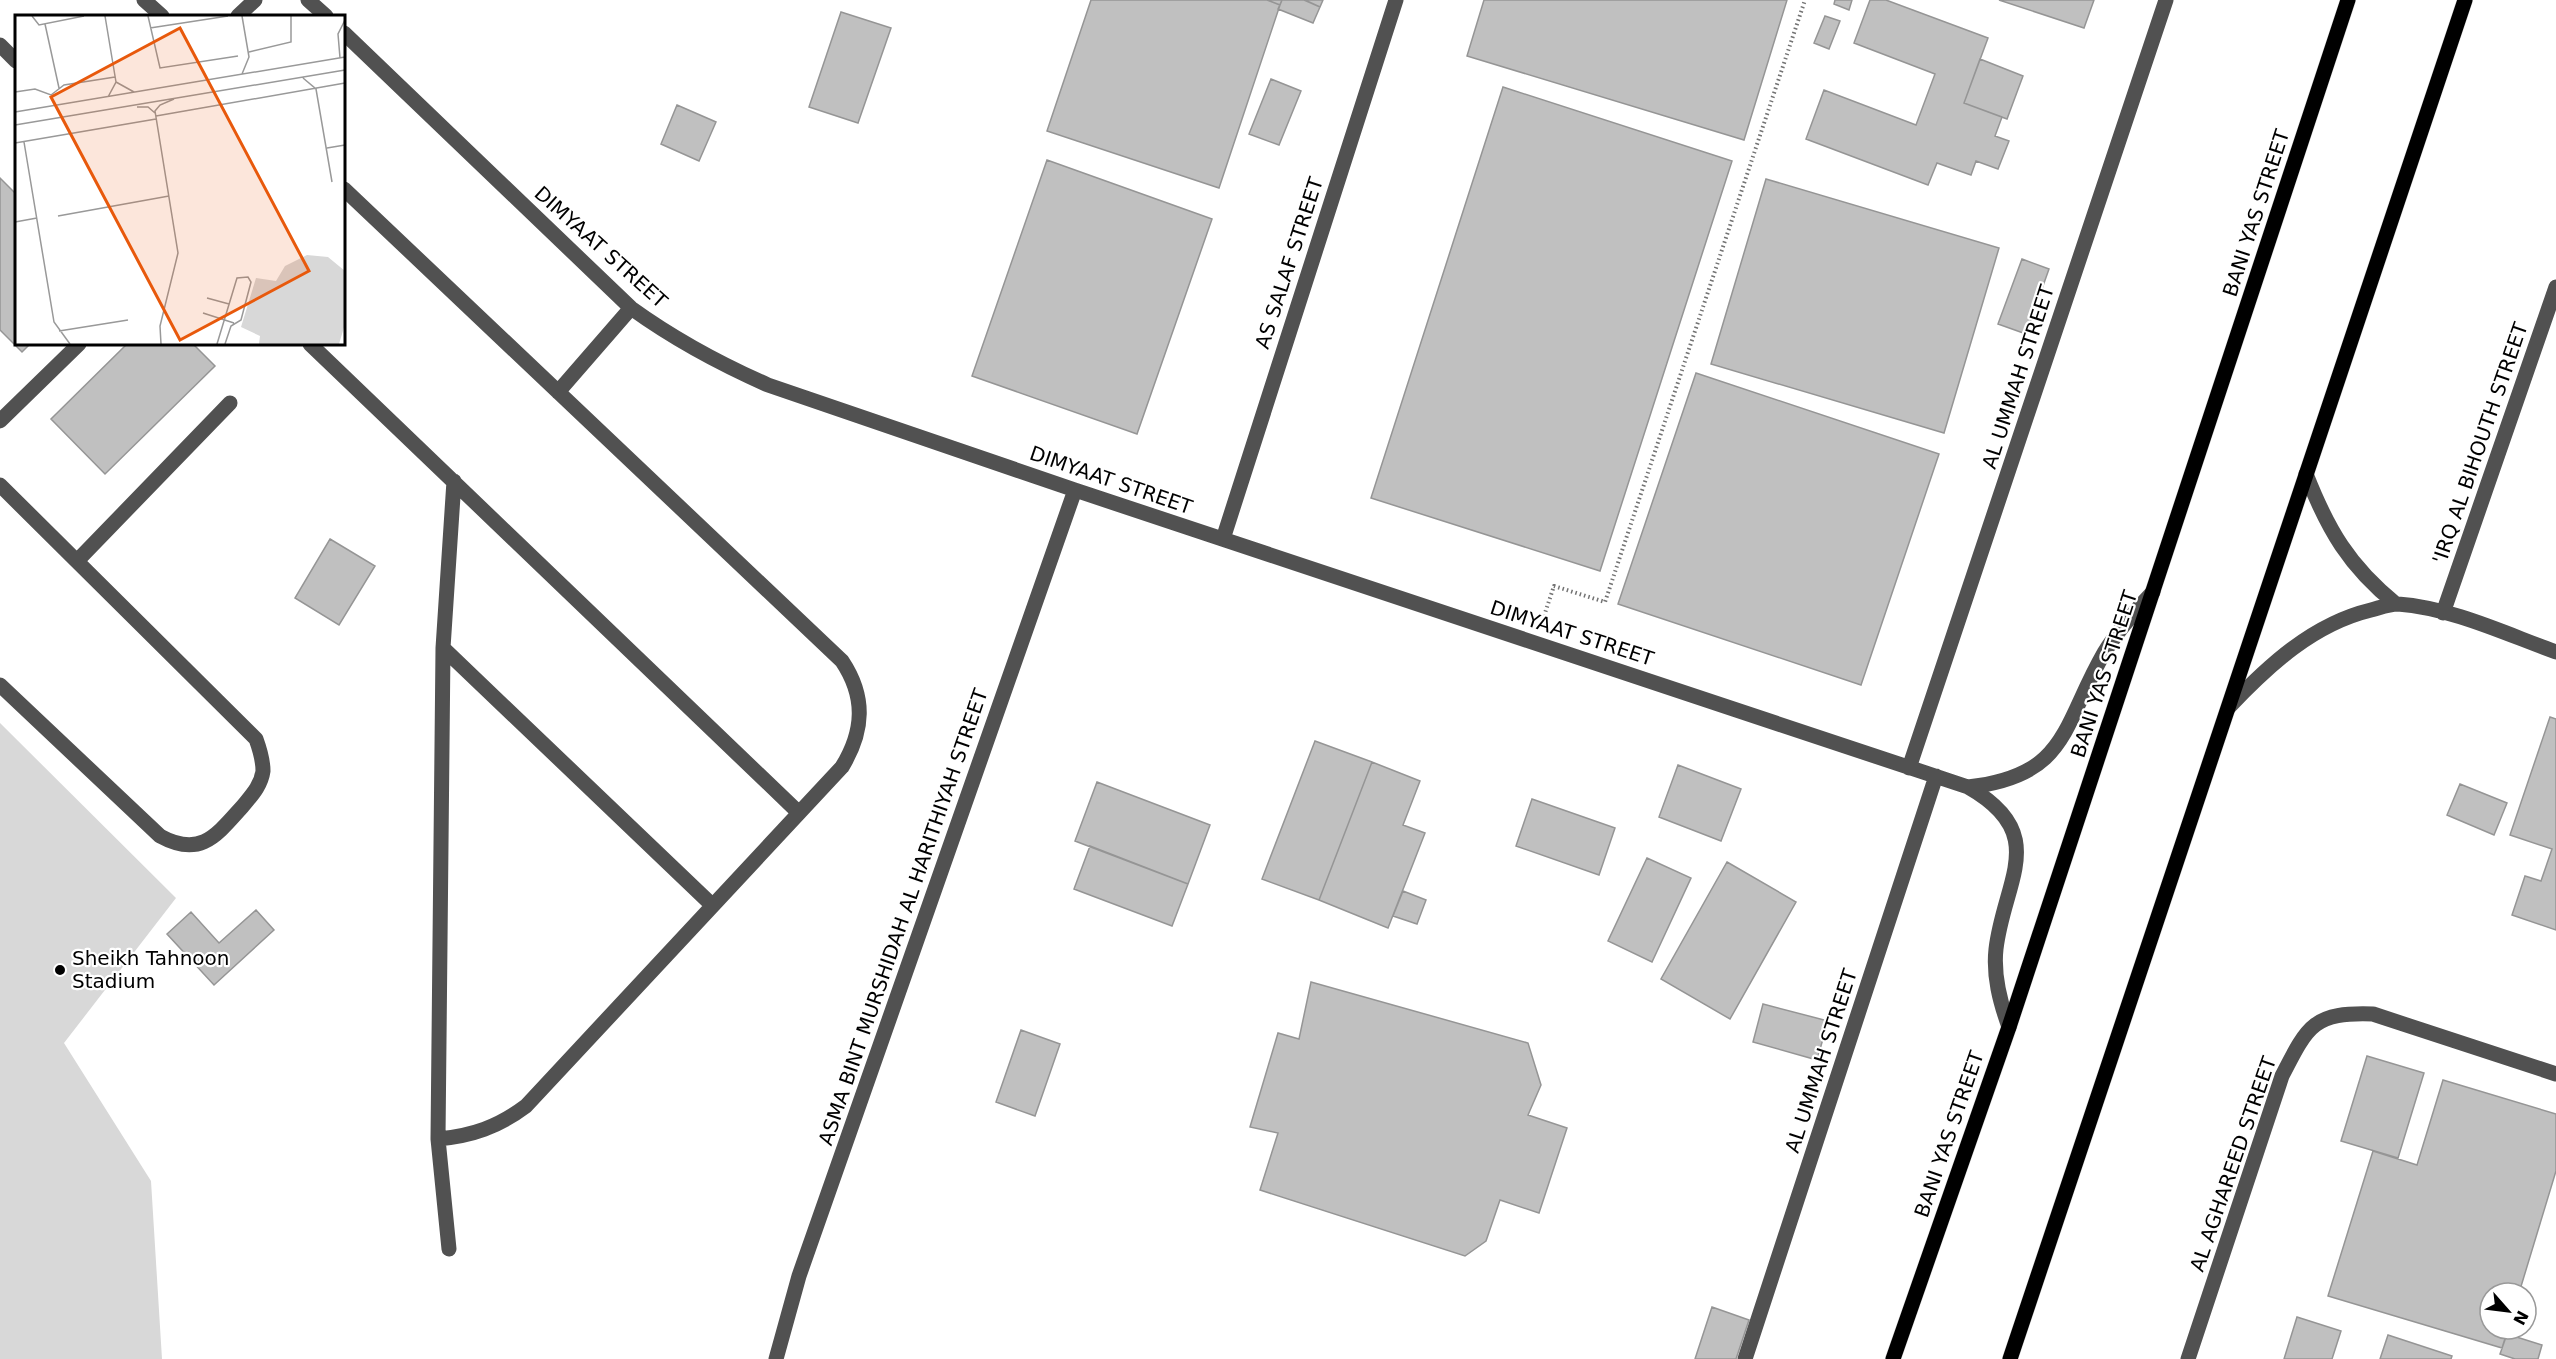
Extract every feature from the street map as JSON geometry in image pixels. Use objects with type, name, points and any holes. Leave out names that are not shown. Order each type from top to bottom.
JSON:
[{"type":"main road","name":"BANI YAS STREET","points":[[1893,1359],[2009,1026],[2348,0]]},
{"type":"main road","points":[[2010,1359],[2465,0]]},
{"type":"street","points":[[144,0],[161,15]]},
{"type":"street","points":[[239,15],[255,0]]},
{"type":"street","points":[[308,0],[325,15]]},
{"type":"street","name":"AS SALAF STREET","points":[[1223,539],[1396,0]]},
{"type":"street","name":"AL UMMAH STREET","points":[[1910,768],[2166,0]]},
{"type":"street","name":"DIMYAAT STREET","points":[[345,34],[631,308],[674,338],[720,364],[768,385],[1076,490],[1968,787],[1998,808],[2015,840],[2018,858],[1996,949],[1996,976],[2000,1002],[2009,1026]]},
{"type":"street","points":[[0,45],[15,60]]},
{"type":"street","points":[[345,190],[842,661],[853,677],[861,713],[852,750],[842,767],[526,1106],[506,1121],[484,1131],[438,1139]]},
{"type":"street","name":"'IRQ AL BIHOUTH STREET","points":[[2443,613],[2556,287]]},
{"type":"street","points":[[558,392],[631,308]]},
{"type":"street","points":[[0,421],[78,345]]},
{"type":"street","points":[[311,345],[798,812]]},
{"type":"street","points":[[77,561],[230,403]]},
{"type":"street","points":[[2306,474],[2332,534],[2350,560],[2371,584],[2396,604]]},
{"type":"street","points":[[449,1249],[438,1139],[443,648],[454,481]]},
{"type":"street","points":[[0,485],[256,739],[262,757],[263,772],[259,787],[216,836],[190,846],[173,843],[160,836],[0,685]]},
{"type":"street","name":"ASMA BINT MURSHIDAH AL HARITHIYAH STREET","points":[[776,1359],[800,1276],[1076,490]]},
{"type":"street","name":"DIMYAAT STREET","points":[[1968,787],[2012,780],[2032,770],[2050,755],[2063,737],[2104,653],[2135,611],[2154,592]]},
{"type":"street","points":[[2229,707],[2277,659],[2304,639],[2364,612],[2396,604],[2443,613],[2556,652]]},
{"type":"street","points":[[443,648],[712,905]]},
{"type":"street","name":"AL UMMAH STREET","points":[[1745,1359],[1936,776]]},
{"type":"street","name":"AL AGHAREED STREET","points":[[2188,1359],[2282,1076],[2297,1046],[2318,1021],[2345,1013],[2373,1014],[2556,1074]]},
{"type":"path","points":[[1535,643],[1554,586],[1605,602],[1805,0]]},
{"type":"shaded area","name":"Sheikh Tahnoon Stadium","points":[[0,723],[176,898],[64,1043],[151,1181],[162,1359],[0,1359]]},
{"type":"building","points":[[1091,0],[1267,0],[1280,5],[1219,188],[1047,131]]},
{"type":"building","points":[[1267,0],[1282,0],[1280,5]]},
{"type":"building","points":[[1282,0],[1304,0],[1320,7],[1313,23],[1278,9]]},
{"type":"building","points":[[1305,0],[1323,0],[1320,7]]},
{"type":"building","points":[[1484,0],[1787,0],[1744,140],[1467,56]]},
{"type":"building","points":[[1835,0],[1852,0],[1849,10],[1834,4]]},
{"type":"building","points":[[1870,0],[1886,0],[1988,38],[1964,103],[2002,117],[1995,136],[2009,141],[1998,169],[1976,161],[1971,175],[1937,163],[1928,185],[1806,139],[1824,90],[1916,125],[1935,74],[1854,43]]},
{"type":"building","points":[[1999,0],[2094,0],[2084,28]]},
{"type":"building","points":[[841,12],[891,28],[858,123],[809,107]]},
{"type":"building","points":[[1825,16],[1840,21],[1829,49],[1814,43]]},
{"type":"building","points":[[1980,59],[2023,76],[2007,119],[1964,103]]},
{"type":"building","points":[[1271,79],[1301,91],[1279,145],[1249,134]]},
{"type":"building","points":[[1503,87],[1732,161],[1600,571],[1371,498]]},
{"type":"building","points":[[677,105],[716,122],[699,161],[661,144]]},
{"type":"building","points":[[1047,160],[1212,219],[1137,434],[972,376]]},
{"type":"building","points":[[0,178],[15,193],[15,345],[0,330]]},
{"type":"building","points":[[1766,179],[1999,248],[1944,433],[1711,364]]},
{"type":"building","points":[[2022,259],[2049,269],[2026,334],[1998,324]]},
{"type":"building","points":[[15,345],[29,345],[22,352]]},
{"type":"building","points":[[126,345],[194,345],[215,366],[105,474],[51,419]]},
{"type":"building","points":[[1696,373],[1939,454],[1861,685],[1618,604]]},
{"type":"building","points":[[330,539],[375,566],[339,625],[295,598]]},
{"type":"building","points":[[2550,717],[2556,719],[2556,930],[2512,915],[2525,876],[2541,881],[2552,849],[2510,835]]},
{"type":"building","points":[[1315,741],[1372,762],[1319,900],[1262,879]]},
{"type":"building","points":[[1372,762],[1420,781],[1403,825],[1425,833],[1388,928],[1319,900]]},
{"type":"building","points":[[1678,765],[1741,789],[1721,841],[1659,817]]},
{"type":"building","points":[[1097,782],[1210,825],[1188,884],[1075,841]]},
{"type":"building","points":[[2460,784],[2507,803],[2494,835],[2447,815]]},
{"type":"building","points":[[1532,799],[1615,828],[1599,875],[1516,846]]},
{"type":"building","points":[[1090,846],[1188,884],[1172,926],[1074,889]]},
{"type":"building","points":[[1647,858],[1691,878],[1652,962],[1608,941]]},
{"type":"building","points":[[1727,862],[1796,902],[1730,1019],[1661,979]]},
{"type":"building","points":[[1403,891],[1426,900],[1417,924],[1393,916]]},
{"type":"building","points":[[256,910],[274,930],[214,985],[167,934],[191,912],[219,943]]},
{"type":"building","points":[[1311,982],[1528,1043],[1541,1085],[1528,1115],[1567,1128],[1539,1213],[1500,1200],[1486,1241],[1465,1256],[1260,1190],[1278,1133],[1250,1127],[1278,1033],[1299,1039]]},
{"type":"building","points":[[1763,1004],[1828,1021],[1817,1060],[1753,1042]]},
{"type":"building","points":[[1021,1030],[1060,1044],[1035,1116],[996,1102]]},
{"type":"building","points":[[2367,1056],[2424,1073],[2398,1158],[2341,1141]]},
{"type":"building","points":[[2443,1080],[2556,1114],[2556,1171],[2523,1281],[2478,1281],[2478,1341],[2328,1296],[2373,1151],[2417,1165]]},
{"type":"building","points":[[1712,1307],[1749,1320],[1736,1359],[1695,1359]]},
{"type":"building","points":[[2297,1317],[2341,1331],[2332,1359],[2284,1359]]},
{"type":"building","points":[[2388,1335],[2452,1356],[2451,1359],[2380,1359]]},
{"type":"building","points":[[2479,1341],[2504,1341],[2502,1348]]},
{"type":"building","points":[[2505,1341],[2529,1341],[2542,1345],[2538,1359],[2515,1359],[2500,1354]]},
{"type":"place","name":"Sheikh Tahnoon Stadium","points":[[60,970]]}]
